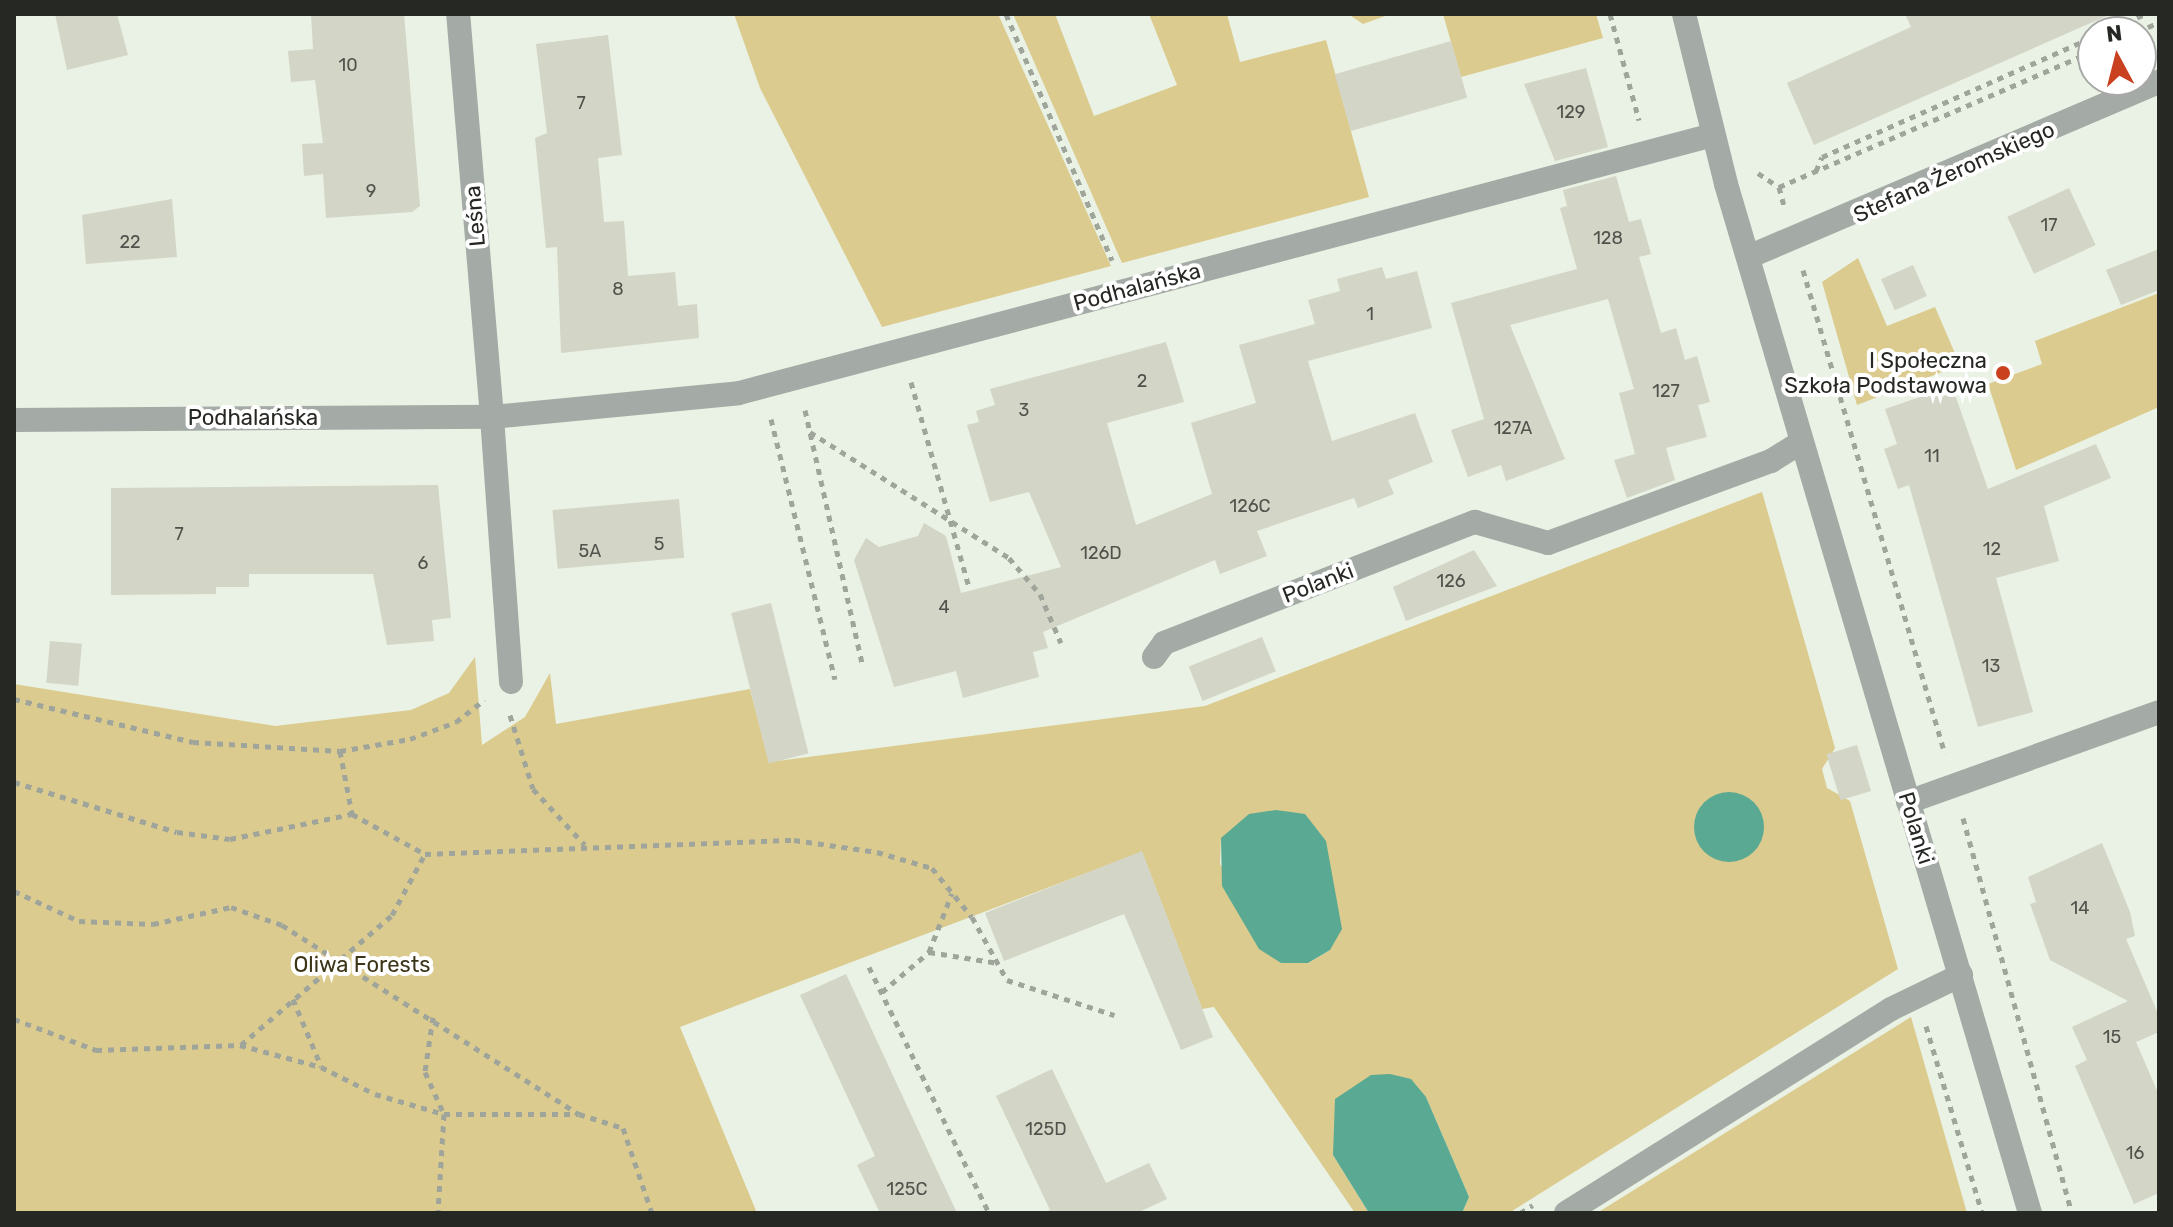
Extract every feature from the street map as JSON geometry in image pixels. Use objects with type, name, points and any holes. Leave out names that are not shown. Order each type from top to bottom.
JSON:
[{"type":"street","name":"Leśna","points":[[458,14],[511,682]]},
{"type":"street","name":"Polanki","points":[[1684,14],[1713,135],[1748,257],[2030,1213]]},
{"type":"street","name":"Stefana Żeromskiego","points":[[1748,257],[2159,82]]},
{"type":"street","name":"Podhalańska","points":[[14,420],[492,417],[557,414],[763,387],[1713,135]]},
{"type":"street","name":"Polanki","points":[[1154,657],[1164,643],[1475,522],[1548,543],[1771,461],[1802,442]]},
{"type":"street","points":[[1908,802],[1955,788],[2159,712]]},
{"type":"street","points":[[1566,1213],[1891,1009],[1961,975]]},
{"type":"path","points":[[1006,14],[1117,272]]},
{"type":"path","points":[[1610,14],[1644,134]]},
{"type":"path","points":[[1816,171],[1822,157],[2077,44]]},
{"type":"path","points":[[1779,187],[2077,58]]},
{"type":"path","points":[[1755,160],[1759,175],[1779,187],[1786,215]]},
{"type":"path","points":[[1801,271],[1955,788],[2072,1213]]},
{"type":"path","points":[[908,374],[968,584]]},
{"type":"path","points":[[798,377],[862,663]]},
{"type":"path","points":[[763,387],[835,679]]},
{"type":"path","points":[[810,432],[858,468],[950,518],[1009,558],[1040,594],[1061,643]]},
{"type":"path","points":[[14,699],[193,742],[340,751],[410,739],[456,722],[511,682]]},
{"type":"path","points":[[509,719],[533,789],[586,845]]},
{"type":"path","points":[[340,751],[352,814]]},
{"type":"path","points":[[14,782],[177,832],[230,839],[352,814],[425,854],[586,845],[639,850],[794,840],[913,861],[932,868],[952,892],[1007,980],[1114,1015]]},
{"type":"path","points":[[240,1045],[392,915],[425,854]]},
{"type":"path","points":[[14,891],[79,921],[153,924],[231,907],[282,925],[433,1017],[579,1114],[623,1128],[652,1213]]},
{"type":"path","points":[[882,992],[929,952],[952,892]]},
{"type":"path","points":[[929,952],[998,963]]},
{"type":"path","points":[[869,967],[989,1213]]},
{"type":"path","points":[[293,999],[321,1067]]},
{"type":"path","points":[[433,1017],[425,1072],[444,1114],[438,1213]]},
{"type":"path","points":[[14,1019],[96,1050],[240,1045],[321,1067],[375,1094],[444,1114],[579,1114]]},
{"type":"green space","points":[[734,14],[998,14],[1111,266],[882,327],[760,88]]},
{"type":"green space","points":[[1013,14],[1055,14],[1094,116],[1177,85],[1149,14],[1227,14],[1240,62],[1326,40],[1369,197],[1122,263]]},
{"type":"green space","points":[[1348,14],[1391,14],[1363,24]]},
{"type":"green space","points":[[1443,14],[1596,14],[1603,38],[1461,77]]},
{"type":"green space","points":[[1858,258],[1887,326],[1935,307],[1960,365],[1857,405],[1822,282]]},
{"type":"green space","points":[[2159,293],[2159,407],[2016,470],[1988,384],[2042,364],[2035,341]]},
{"type":"green space","name":"Oliwa Forests","points":[[1762,492],[1835,748],[1822,769],[1827,788],[1850,801],[1898,969],[1509,1213],[1462,1213],[1469,1197],[1426,1097],[1333,1155],[1369,1213],[1355,1213],[1214,1007],[1202,1009],[1142,852],[680,1027],[757,1213],[14,1213],[14,684],[275,726],[411,710],[449,693],[475,657],[482,745],[525,717],[550,673],[556,724],[750,689],[769,762],[1205,706]],"holes":[[[1221,838],[1330,950],[1308,963],[1281,963],[1220,864]]]},
{"type":"green space","points":[[1911,1017],[1967,1213],[1597,1213]]},
{"type":"shaded area","points":[[1736,792],[1758,807],[1764,827],[1762,841],[1754,852],[1743,860],[1722,862],[1704,852],[1696,841],[1694,820],[1704,802],[1715,794]]},
{"type":"shaded area","points":[[1276,810],[1305,814],[1326,841],[1342,929],[1330,950],[1308,963],[1281,963],[1259,949],[1222,886],[1221,838],[1249,814]]},
{"type":"shaded area","points":[[1390,1074],[1411,1079],[1426,1097],[1469,1197],[1462,1213],[1369,1213],[1333,1155],[1335,1099],[1371,1075]]},
{"type":"building","points":[[55,14],[117,14],[128,55],[67,70]]},
{"type":"building","points":[[311,14],[404,14],[420,206],[412,212],[326,218],[323,174],[304,176],[302,144],[323,143],[315,80],[291,82],[288,51],[313,49]]},
{"type":"building","points":[[1905,14],[2111,14],[2077,16],[2077,29],[1814,145],[1787,83],[1911,27]]},
{"type":"building","points":[[608,35],[622,155],[598,158],[604,222],[624,221],[628,276],[675,272],[678,306],[697,304],[699,338],[561,353],[557,247],[546,248],[535,138],[547,133],[536,44]]},
{"type":"building","points":[[1451,41],[1467,98],[1351,131],[1335,74]]},
{"type":"building","points":[[1586,68],[1608,147],[1555,161],[1524,84]]},
{"type":"building","points":[[1616,176],[1629,222],[1641,219],[1651,254],[1639,257],[1661,333],[1676,328],[1685,360],[1697,356],[1710,402],[1698,405],[1707,437],[1666,448],[1675,480],[1627,498],[1614,460],[1635,454],[1619,393],[1634,389],[1608,299],[1510,325],[1565,459],[1506,481],[1501,465],[1468,477],[1451,430],[1484,419],[1451,303],[1577,269],[1560,208],[1567,206],[1563,190]]},
{"type":"building","points":[[2069,188],[2096,245],[2034,274],[2007,217]]},
{"type":"building","points":[[172,199],[177,257],[86,264],[82,215]]},
{"type":"building","points":[[2159,249],[2159,290],[2121,305],[2106,270]]},
{"type":"building","points":[[1913,265],[1927,296],[1895,310],[1881,279]]},
{"type":"building","points":[[1382,267],[1386,279],[1417,271],[1432,328],[1308,361],[1332,441],[1415,413],[1433,462],[1388,480],[1394,494],[1358,508],[1354,498],[1257,531],[1267,556],[1220,574],[1215,560],[1043,632],[1048,648],[1033,652],[1039,677],[963,698],[956,671],[894,687],[854,560],[866,538],[879,547],[918,536],[924,523],[946,536],[961,593],[1061,567],[1029,492],[990,502],[967,425],[979,422],[976,411],[995,405],[990,389],[1166,342],[1184,402],[1107,423],[1136,525],[1212,494],[1191,423],[1256,403],[1239,345],[1315,324],[1308,300],[1340,291],[1337,279]]},
{"type":"building","points":[[1952,386],[1988,489],[2096,444],[2111,478],[2044,506],[2059,561],[1996,578],[2033,712],[1978,727],[1909,485],[1898,489],[1884,449],[1897,444],[1885,409]]},
{"type":"building","points":[[438,485],[451,618],[432,620],[434,641],[387,645],[373,574],[249,574],[249,587],[216,587],[216,594],[111,595],[111,488]]},
{"type":"building","points":[[679,499],[684,558],[558,569],[552,510]]},
{"type":"building","points":[[1474,550],[1497,586],[1406,621],[1393,587]]},
{"type":"building","points":[[771,603],[808,753],[769,763],[731,613]]},
{"type":"building","points":[[1262,637],[1276,671],[1203,701],[1189,667]]},
{"type":"building","points":[[50,641],[82,644],[78,686],[46,683]]},
{"type":"building","points":[[1857,745],[1871,791],[1840,800],[1826,754]]},
{"type":"building","points":[[2102,843],[2130,912],[2135,936],[2126,939],[2159,1016],[2159,1032],[2136,1042],[2159,1095],[2159,1193],[2134,1204],[2075,1066],[2087,1060],[2072,1027],[2128,1001],[2050,960],[2030,904],[2036,902],[2028,877]]},
{"type":"building","points":[[1142,851],[1213,1037],[1181,1050],[1124,914],[1004,961],[985,913]]},
{"type":"building","points":[[846,974],[957,1213],[880,1213],[857,1165],[875,1156],[800,995]]},
{"type":"building","points":[[1052,1069],[1106,1183],[1149,1163],[1167,1199],[1137,1213],[1043,1213],[1050,1210],[996,1096]]},
{"type":"place","name":"I Społeczna Szkoła Podstawowa","points":[[2003,373]]}]
